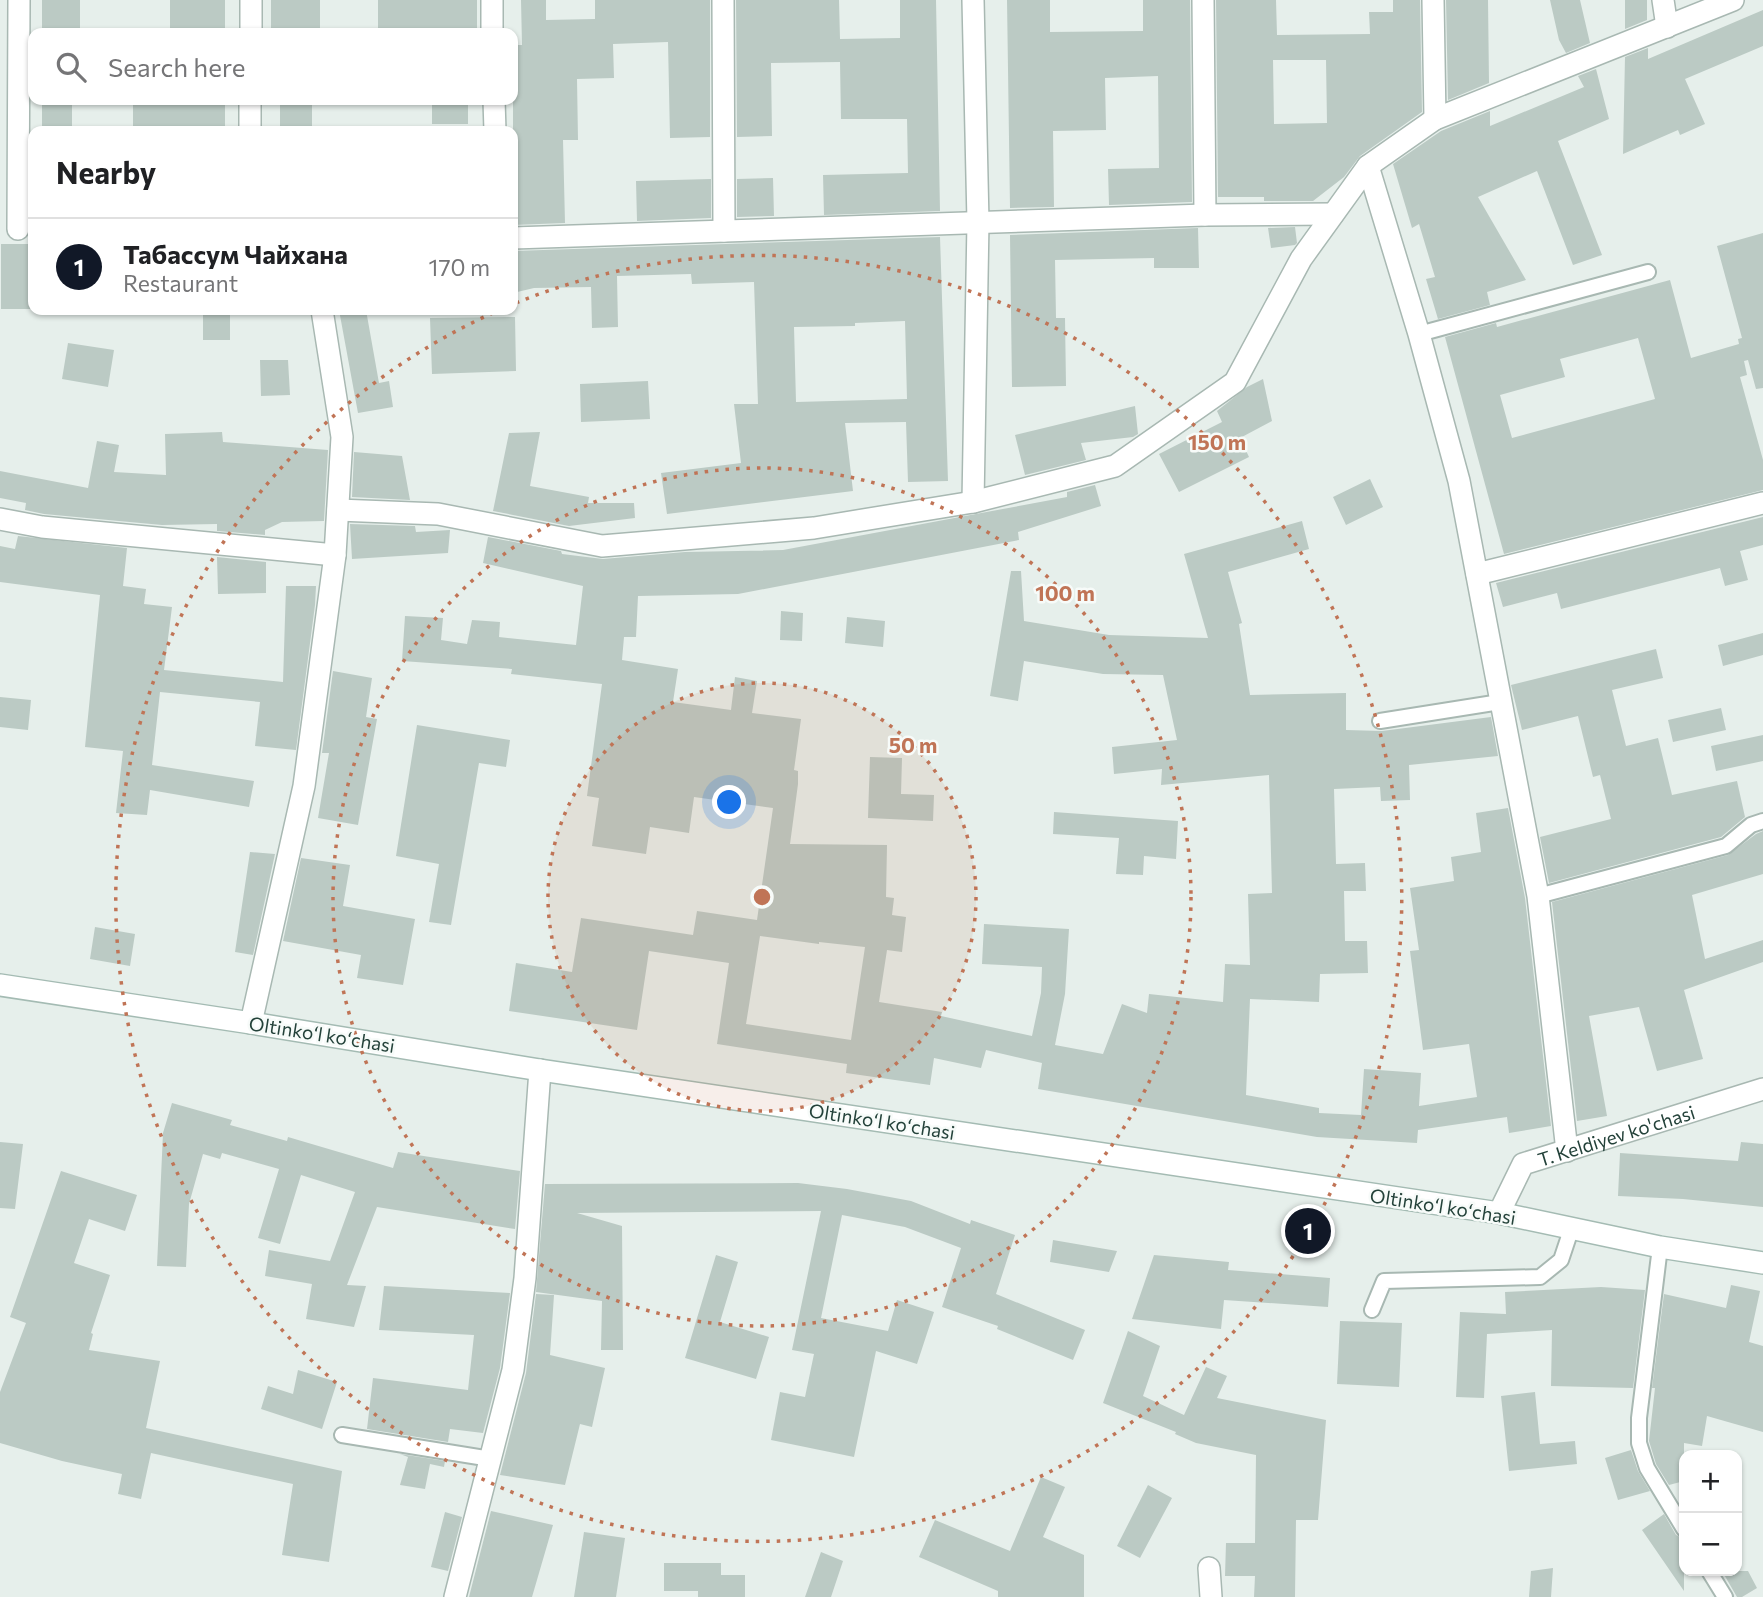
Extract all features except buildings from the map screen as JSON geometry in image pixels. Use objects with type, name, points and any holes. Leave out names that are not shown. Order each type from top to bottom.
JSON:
[{"type":"street","points":[[17,229],[19,0]]},
{"type":"street","points":[[250,28],[251,0]]},
{"type":"street","points":[[492,0],[492,28]]},
{"type":"street","points":[[723,0],[724,231]]},
{"type":"street","points":[[973,0],[978,222],[973,502]]},
{"type":"street","points":[[1203,0],[1205,215]]},
{"type":"street","points":[[1433,0],[1435,120]]},
{"type":"street","points":[[1663,0],[1667,27]]},
{"type":"street","points":[[338,510],[438,514],[602,545],[814,528],[973,502],[1115,466],[1235,382],[1301,260],[1368,166],[1435,120],[1733,0]]},
{"type":"street","points":[[250,105],[250,126]]},
{"type":"street","points":[[494,105],[495,126]]},
{"type":"street","points":[[1368,166],[1419,334],[1459,481],[1538,896],[1567,1151]]},
{"type":"street","points":[[518,238],[1205,215],[1333,214]]},
{"type":"street","points":[[251,1023],[304,786],[335,555],[342,437],[323,315]]},
{"type":"street","points":[[1477,574],[1763,503]]},
{"type":"street","points":[[0,519],[42,527],[335,555]]},
{"type":"street","name":"Oltinkoʻl koʻchasi","points":[[0,985],[540,1070],[1499,1213],[1660,1247],[1763,1263]]},
{"type":"street","points":[[455,1597],[513,1370],[525,1278],[540,1070]]},
{"type":"street","name":"T. Keldiyev ko'chasi","points":[[1499,1213],[1523,1164],[1763,1089]]},
{"type":"street","points":[[1209,1568],[1211,1597]]},
{"type":"lane","points":[[1419,334],[1648,272]]},
{"type":"lane","points":[[1380,721],[1500,702]]},
{"type":"lane","points":[[1538,896],[1726,846],[1751,825],[1763,821]]},
{"type":"lane","points":[[1372,1310],[1384,1281],[1540,1277],[1561,1260],[1571,1230]]},
{"type":"lane","points":[[1660,1247],[1639,1443],[1647,1468],[1679,1521]]},
{"type":"lane","points":[[342,1435],[491,1459]]},
{"type":"lane","points":[[1712,1576],[1725,1597]]},
{"type":"place","name":"Табассум Чайхана","points":[[1308,1231]]}]
